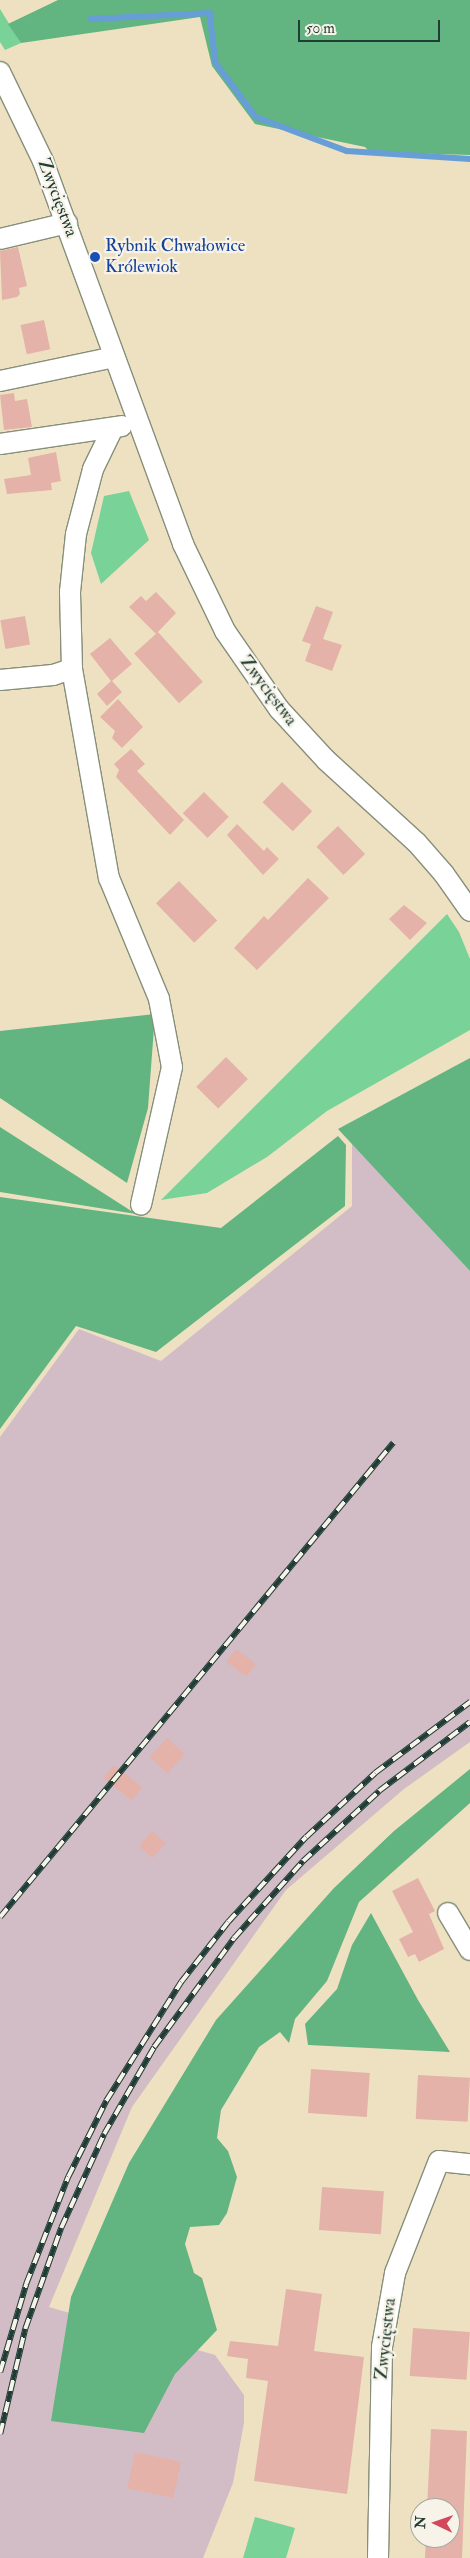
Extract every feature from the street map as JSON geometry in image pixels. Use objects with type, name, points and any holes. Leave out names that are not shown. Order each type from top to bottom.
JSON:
[{"type":"street","name":"Zwycięstwa","points":[[0,72],[30,130],[67,223],[193,567],[246,664],[279,709],[326,760],[433,861],[470,911]]},
{"type":"street","points":[[0,239],[67,223]]},
{"type":"street","points":[[0,381],[115,357]]},
{"type":"street","points":[[0,444],[113,428],[139,421]]},
{"type":"street","points":[[113,428],[93,468],[76,534],[70,592],[72,669],[109,878],[159,999],[172,1067],[141,1205]]},
{"type":"street","points":[[0,680],[53,675],[72,669]]},
{"type":"street","points":[[448,1913],[470,1950]]},
{"type":"street","name":"Zwycięstwa","points":[[378,2558],[382,2347],[395,2273],[439,2161],[470,2164]]},
{"type":"shaded area","points":[[352,1142],[470,1271],[470,1742],[404,1789],[286,1890],[132,2107],[49,2307],[215,2355],[244,2395],[244,2423],[233,2483],[203,2558],[0,2558],[0,1437],[79,1329],[161,1361],[352,1206]]},
{"type":"green space","points":[[58,0],[470,0],[470,155],[370,152],[365,147],[255,124],[212,66],[200,17],[21,43],[8,24]]},
{"type":"green space","points":[[0,9],[21,43],[5,50],[0,42]]},
{"type":"green space","points":[[129,491],[149,540],[101,584],[91,553],[104,496]]},
{"type":"green space","points":[[447,914],[459,932],[470,959],[470,1030],[327,1111],[267,1157],[207,1193],[161,1200]]},
{"type":"green space","points":[[155,1014],[148,1108],[127,1183],[0,1098],[0,1031]]},
{"type":"green space","points":[[470,1058],[470,1271],[338,1129]]},
{"type":"green space","points":[[0,1127],[136,1214],[0,1192]]},
{"type":"green space","points":[[338,1136],[346,1145],[345,1206],[156,1352],[76,1326],[0,1429],[0,1197],[221,1228]]},
{"type":"green space","points":[[470,1769],[470,1803],[359,1902],[327,1981],[295,2019],[289,2043],[280,2032],[259,2047],[221,2110],[217,2138],[228,2151],[237,2177],[227,2213],[219,2225],[190,2227],[185,2244],[194,2273],[202,2278],[217,2330],[175,2374],[144,2433],[51,2421],[71,2297],[129,2163],[216,2020],[334,1888],[394,1831]]},
{"type":"green space","points":[[371,1913],[418,2000],[450,2052],[308,2045],[305,2024],[337,1989],[352,1945]]},
{"type":"green space","points":[[255,2517],[295,2528],[286,2558],[243,2558]]},
{"type":"building","points":[[18,247],[27,286],[19,288],[20,294],[17,297],[2,300],[0,251]]},
{"type":"building","points":[[44,320],[50,349],[27,354],[21,325]]},
{"type":"building","points":[[14,393],[15,401],[27,399],[32,427],[4,430],[0,395]]},
{"type":"building","points":[[56,452],[61,481],[51,483],[52,490],[7,494],[4,479],[31,475],[28,458]]},
{"type":"building","points":[[156,592],[176,613],[156,634],[129,607],[141,596],[146,601]]},
{"type":"building","points":[[316,606],[333,612],[323,639],[342,645],[332,671],[305,661],[311,644],[302,641]]},
{"type":"building","points":[[25,616],[30,645],[5,649],[0,620]]},
{"type":"building","points":[[158,632],[203,682],[179,703],[134,653]]},
{"type":"building","points":[[110,638],[132,664],[112,681],[122,692],[107,706],[97,694],[111,681],[90,654]]},
{"type":"building","points":[[118,699],[143,727],[122,748],[112,738],[115,731],[100,717]]},
{"type":"building","points":[[131,749],[145,764],[137,771],[184,820],[170,835],[116,777],[119,770],[114,764]]},
{"type":"building","points":[[282,782],[312,811],[293,831],[263,802]]},
{"type":"building","points":[[204,792],[229,817],[208,838],[183,813]]},
{"type":"building","points":[[237,824],[264,851],[267,847],[279,859],[263,875],[227,835]]},
{"type":"building","points":[[338,826],[365,854],[344,875],[316,847]]},
{"type":"building","points":[[308,878],[329,898],[257,970],[234,948],[264,916],[268,920]]},
{"type":"building","points":[[179,881],[217,921],[194,943],[156,903]]},
{"type":"building","points":[[404,905],[427,923],[410,940],[389,919]]},
{"type":"building","points":[[226,1057],[248,1079],[218,1109],[196,1087]]},
{"type":"building","points":[[236,1649],[256,1664],[246,1677],[226,1662]]},
{"type":"building","points":[[167,1738],[185,1754],[167,1773],[150,1757]]},
{"type":"building","points":[[114,1765],[142,1787],[132,1801],[104,1778]]},
{"type":"building","points":[[152,1831],[166,1843],[152,1858],[139,1846]]},
{"type":"building","points":[[418,1878],[435,1911],[429,1914],[444,1949],[419,1962],[415,1954],[408,1957],[399,1939],[413,1932],[392,1891]]},
{"type":"building","points":[[311,2069],[370,2073],[367,2117],[308,2113]]},
{"type":"building","points":[[418,2075],[470,2078],[468,2122],[416,2119]]},
{"type":"building","points":[[322,2187],[384,2191],[381,2234],[319,2230]]},
{"type":"building","points":[[286,2289],[322,2294],[314,2351],[364,2357],[347,2494],[254,2481],[268,2381],[246,2378],[248,2359],[227,2356],[230,2341],[278,2346]]},
{"type":"building","points":[[413,2328],[470,2332],[467,2380],[410,2376]]},
{"type":"building","points":[[431,2429],[467,2431],[462,2558],[425,2558],[426,2548],[460,2548],[460,2498],[428,2498]]},
{"type":"building","points":[[135,2452],[181,2462],[173,2498],[127,2488]]},
{"type":"waterway","points":[[91,19],[210,13],[216,63],[256,117],[347,151],[470,159]]},
{"type":"railway","points":[[0,1917],[393,1443]]},
{"type":"railway","points":[[0,2372],[26,2284],[68,2177],[106,2101],[181,1982],[228,1922],[306,1837],[375,1773],[470,1702]]},
{"type":"railway","points":[[0,2434],[25,2329],[61,2228],[104,2134],[154,2047],[234,1938],[303,1861],[379,1791],[470,1722]]},
{"type":"place","name":"Rybnik Chwałowice Królewiok","points":[[95,257]]}]
